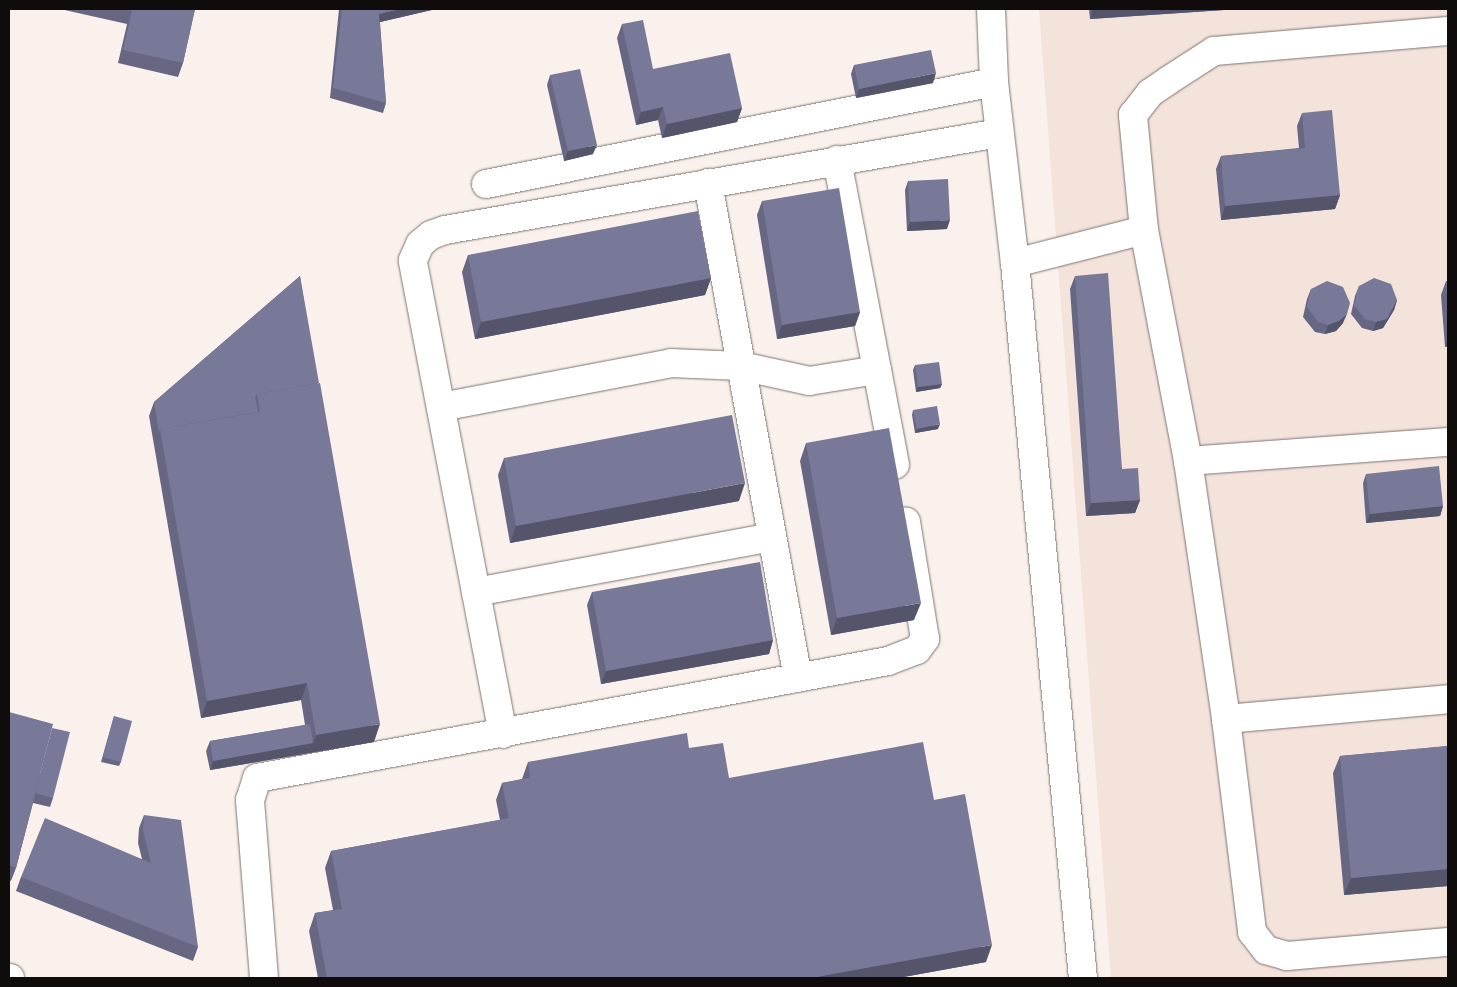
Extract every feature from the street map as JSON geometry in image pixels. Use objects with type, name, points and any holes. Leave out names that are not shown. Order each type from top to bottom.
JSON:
[{"type":"street","points":[[991,9],[994,82],[1015,263],[1082,978]]},
{"type":"street","points":[[1448,31],[1214,51],[1150,93],[1133,115],[1144,230],[1188,461],[1226,718],[1252,932],[1266,950],[1287,956],[1448,942]]},
{"type":"street","points":[[486,184],[994,82]]},
{"type":"street","points":[[503,734],[413,260],[420,244],[431,234],[837,160],[999,133]]},
{"type":"street","points":[[264,978],[250,800],[252,786],[257,778],[503,734],[888,661],[917,650],[925,639],[900,492],[837,160]]},
{"type":"street","points":[[708,183],[798,678]]},
{"type":"street","points":[[1015,263],[1144,230]]},
{"type":"street","points":[[441,407],[671,363],[741,366],[809,381],[877,370]]},
{"type":"street","points":[[1188,461],[1448,442]]},
{"type":"street","points":[[476,592],[772,537]]},
{"type":"street","points":[[1226,718],[1448,699]]},
{"type":"shaded area","points":[[1039,9],[1448,9],[1448,978],[1111,978]]},
{"type":"building","points":[[124,9],[195,9],[183,63],[123,50],[132,11]]},
{"type":"building","points":[[342,9],[400,9],[379,14],[386,103],[333,88]]},
{"type":"building","points":[[643,20],[653,69],[730,53],[742,108],[667,124],[663,107],[641,112],[622,24]]},
{"type":"building","points":[[931,50],[936,73],[859,89],[854,65]]},
{"type":"building","points":[[580,69],[597,145],[568,151],[550,75]]},
{"type":"building","points":[[1332,110],[1340,195],[1225,206],[1221,156],[1305,148],[1302,113]]},
{"type":"building","points":[[948,179],[950,220],[910,222],[908,181]]},
{"type":"building","points":[[839,188],[860,312],[782,325],[762,201]]},
{"type":"building","points":[[698,211],[711,278],[481,322],[468,255]]},
{"type":"building","points":[[1108,273],[1122,469],[1138,468],[1140,500],[1091,503],[1075,276]]},
{"type":"building","points":[[300,276],[319,383],[257,394],[255,397],[258,412],[160,429],[159,433],[154,402]]},
{"type":"building","points":[[1374,278],[1391,284],[1397,300],[1387,319],[1376,322],[1365,319],[1354,305],[1359,286]]},
{"type":"building","points":[[1327,281],[1343,287],[1350,303],[1347,314],[1339,321],[1328,325],[1318,322],[1307,307],[1311,289]]},
{"type":"building","points":[[1446,281],[1448,281],[1448,313]]},
{"type":"building","points":[[939,362],[942,384],[918,387],[915,365]]},
{"type":"building","points":[[320,383],[380,724],[316,735],[307,683],[207,701],[160,429],[260,412],[257,394]]},
{"type":"building","points":[[937,406],[940,424],[917,429],[913,410]]},
{"type":"building","points":[[732,415],[745,483],[516,526],[504,458]]},
{"type":"building","points":[[889,428],[921,603],[837,618],[806,443]]},
{"type":"building","points":[[1439,466],[1443,506],[1370,514],[1366,474]]},
{"type":"building","points":[[760,562],[773,640],[606,671],[592,592]]},
{"type":"building","points":[[9,712],[53,724],[16,868],[9,865]]},
{"type":"building","points":[[114,716],[132,721],[121,762],[103,757]]},
{"type":"building","points":[[310,724],[313,743],[213,761],[210,741]]},
{"type":"building","points":[[52,728],[70,732],[53,798],[35,793]]},
{"type":"building","points":[[687,733],[689,748],[723,743],[729,778],[923,742],[934,800],[965,794],[992,945],[811,978],[327,978],[315,913],[342,909],[331,851],[509,818],[502,783],[530,778],[528,762]]},
{"type":"building","points":[[1448,746],[1448,869],[1351,878],[1340,756]]},
{"type":"building","points":[[144,815],[181,820],[198,947],[21,877],[45,818],[151,863],[143,830]]}]
